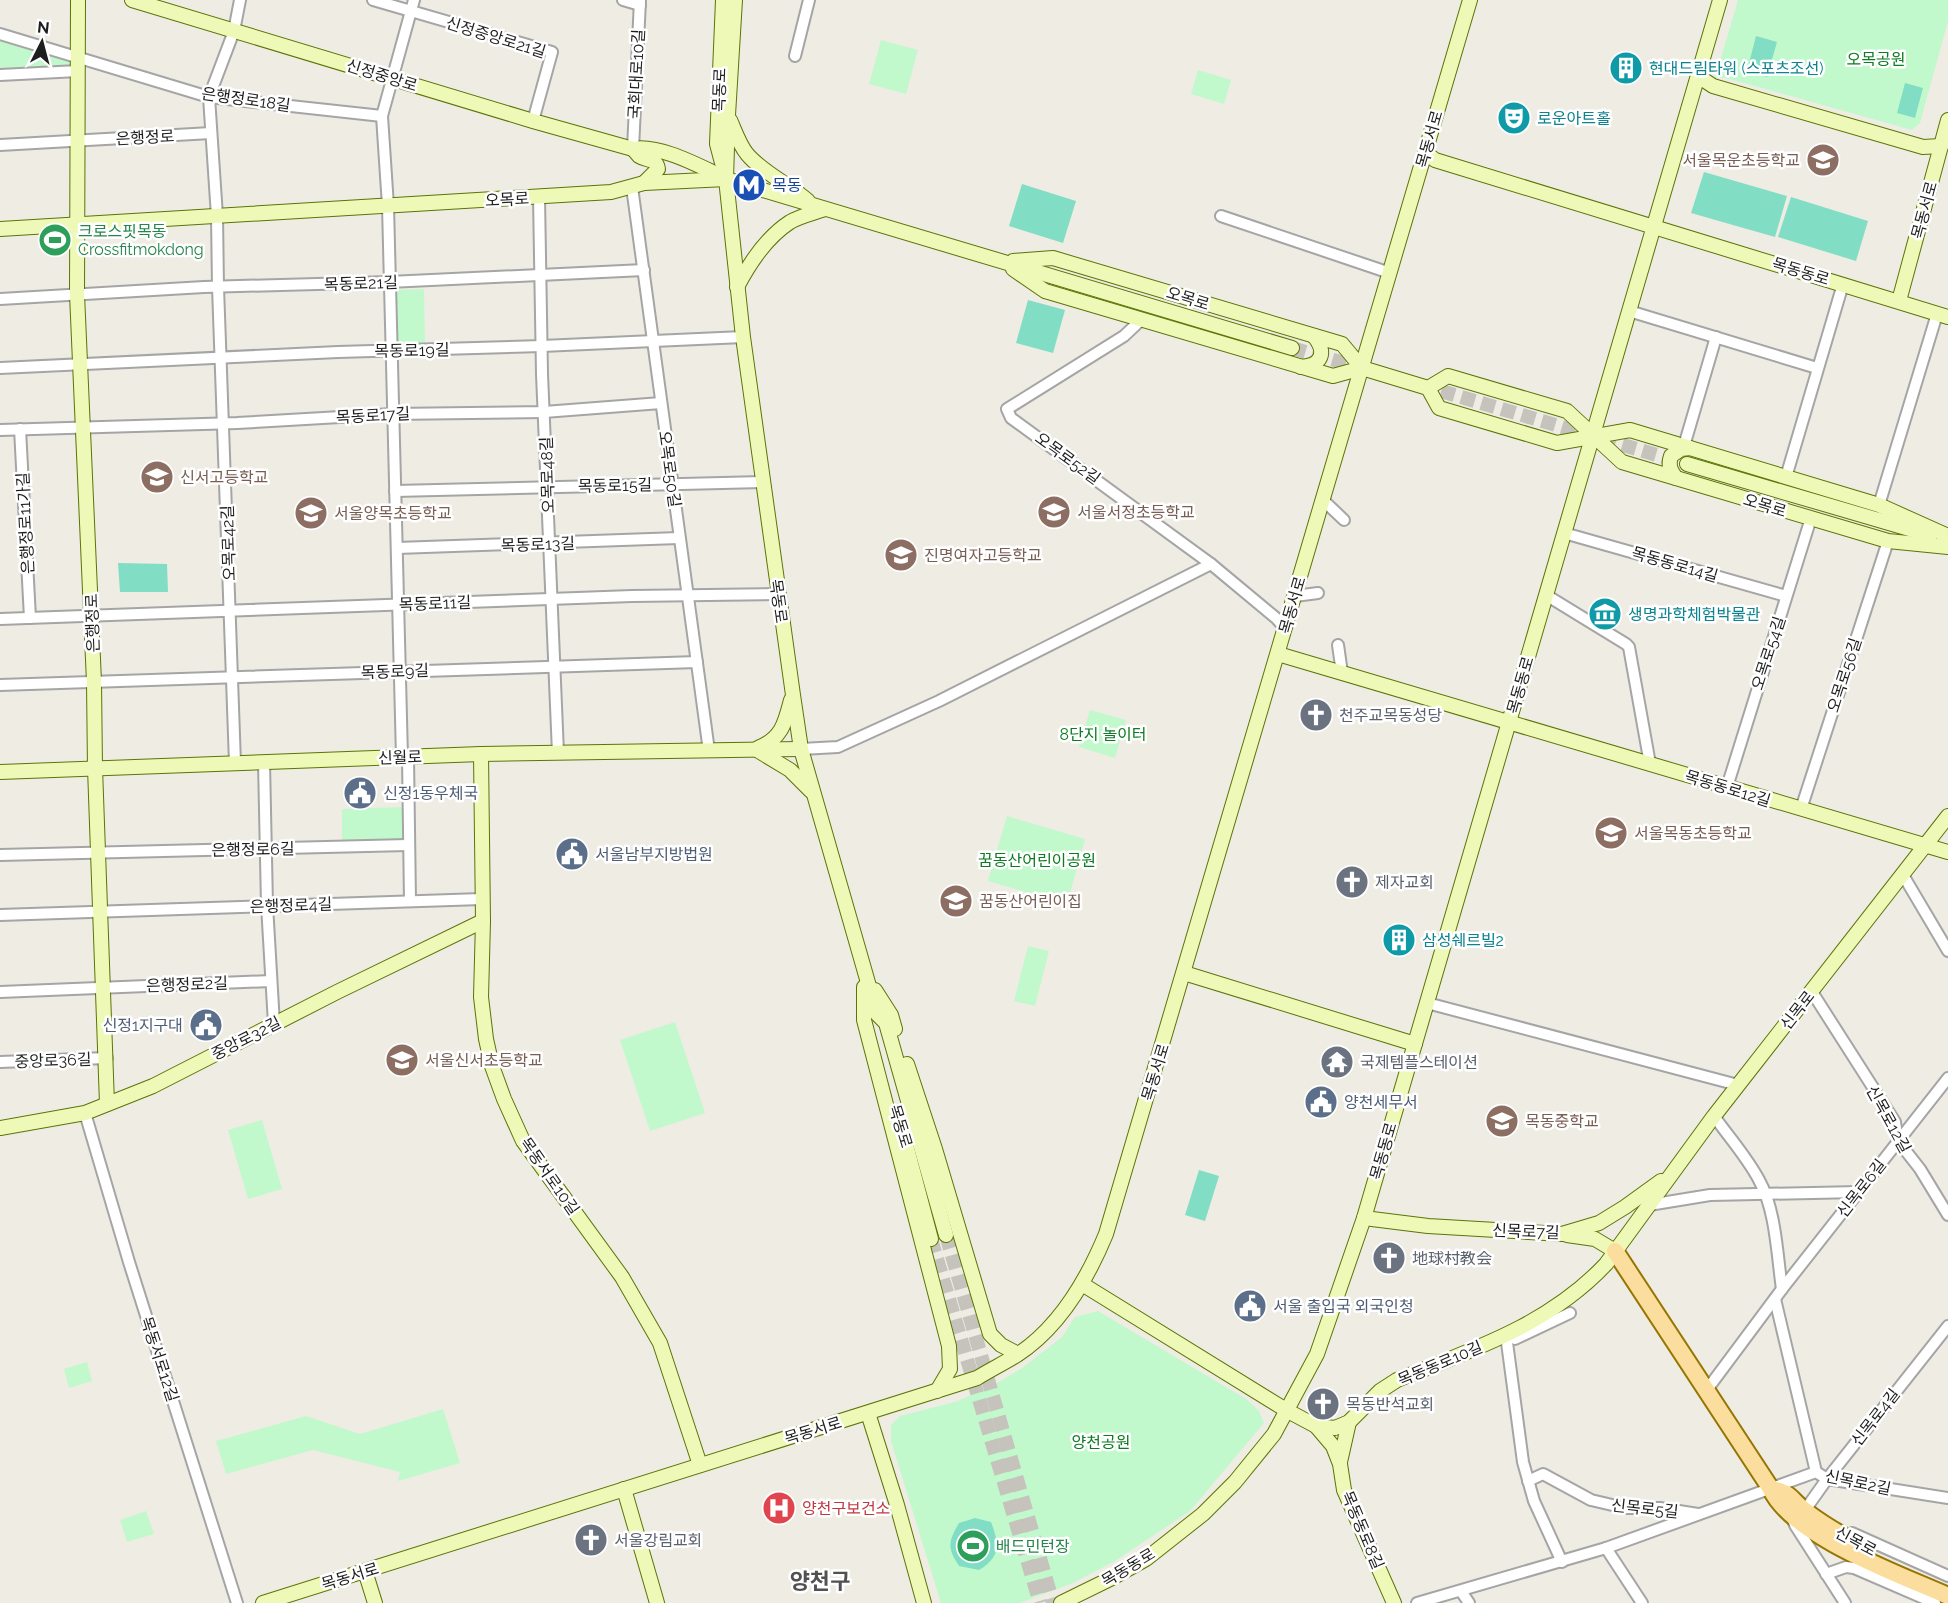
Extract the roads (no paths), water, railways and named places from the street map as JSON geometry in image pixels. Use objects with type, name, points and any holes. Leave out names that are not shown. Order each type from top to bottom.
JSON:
[{"type":"main road","name":"은행정로","points":[[78,0],[77,294],[85,426],[107,1104]]},
{"type":"main road","name":"신정중앙로","points":[[132,0],[533,121],[633,149],[644,147],[693,163],[726,179]]},
{"type":"main road","name":"목동로","points":[[723,0],[717,144],[726,179],[743,338],[801,749],[877,1014],[886,1023],[946,1235]]},
{"type":"main road","name":"목동로","points":[[726,179],[735,0]]},
{"type":"main road","name":"목동서로","points":[[263,1603],[977,1378],[1018,1354],[1053,1323],[1093,1266],[1106,1234],[1470,0]]},
{"type":"main road","name":"목동동로","points":[[1061,1603],[1077,1600],[1146,1558],[1203,1514],[1235,1482],[1274,1434],[1317,1354],[1364,1218],[1720,0]]},
{"type":"main road","points":[[1698,76],[1713,86],[1902,141],[1923,147],[1941,146]]},
{"type":"main road","points":[[728,115],[739,141],[753,160],[818,207],[791,221],[777,232],[747,267],[738,286]]},
{"type":"main road","name":"목동서로","points":[[1899,301],[1948,120]]},
{"type":"main road","name":"신정중앙로","points":[[633,149],[639,156],[654,161],[658,170],[638,185]]},
{"type":"main road","points":[[1425,152],[1435,160],[1654,228]]},
{"type":"main road","name":"오목로","points":[[0,229],[539,197],[611,192],[638,185],[726,179],[1292,348]]},
{"type":"main road","name":"목동동로","points":[[1654,228],[1943,316]]},
{"type":"main road","name":"오목로","points":[[1053,258],[1342,344],[1362,368],[1333,376],[1300,367],[1045,291],[1002,261],[1053,258]]},
{"type":"main road","points":[[1300,367],[1310,366],[1319,359],[1322,353],[1321,346],[1314,336]]},
{"type":"main road","points":[[1362,368],[1428,388]]},
{"type":"main road","name":"오목로","points":[[1948,536],[1879,505],[1630,430],[1592,436],[1557,443],[1439,408],[1428,388],[1448,376],[1567,411],[1592,436],[1622,462],[1888,541],[1948,547]]},
{"type":"main road","points":[[1676,478],[1669,464],[1671,456],[1687,447]]},
{"type":"main road","name":"오목로","points":[[1687,464],[1948,540]]},
{"type":"main road","name":"목동동로12길","points":[[1278,654],[1948,852]]},
{"type":"main road","points":[[755,749],[776,737],[786,719],[793,695]]},
{"type":"main road","points":[[755,749],[790,770],[814,795]]},
{"type":"main road","name":"신월로","points":[[0,772],[481,754],[801,749]]},
{"type":"main road","name":"목동서로10길","points":[[481,754],[483,921],[481,997],[483,1022],[492,1066],[523,1141],[622,1277],[660,1343],[700,1465]]},
{"type":"main road","name":"신목로","points":[[1948,816],[1714,1116],[1616,1251],[1771,1489],[1786,1492],[1799,1513],[1840,1540],[1948,1596]]},
{"type":"main road","name":"중앙로32길","points":[[0,1128],[85,1113],[153,1086],[483,921]]},
{"type":"main road","points":[[865,973],[891,1015],[935,1149],[990,1334],[1001,1345],[1018,1354]]},
{"type":"main road","points":[[865,973],[864,1020],[949,1346],[950,1369],[937,1391]]},
{"type":"main road","points":[[1184,973],[1415,1044]]},
{"type":"main road","name":"목동로","points":[[877,1014],[872,1028],[932,1239]]},
{"type":"main road","name":"신목로7길","points":[[1364,1218],[1428,1226],[1562,1234],[1599,1223],[1672,1173]]},
{"type":"main road","points":[[1562,1234],[1595,1239],[1616,1251]]},
{"type":"main road","name":"목동동로10길","points":[[1349,1422],[1380,1391],[1397,1380],[1509,1334],[1564,1303],[1595,1276],[1616,1251]]},
{"type":"main road","points":[[1082,1284],[1286,1410],[1316,1426],[1335,1428],[1349,1422]]},
{"type":"main road","points":[[867,1413],[897,1505],[924,1603]]},
{"type":"main road","points":[[1340,1464],[1349,1422]]},
{"type":"main road","name":"목동동로8길","points":[[1316,1426],[1333,1446],[1340,1464],[1344,1490],[1394,1603]]},
{"type":"main road","points":[[624,1489],[657,1603]]},
{"type":"main road","name":"신목로","points":[[1840,1540],[1845,1538],[1948,1586]]},
{"type":"main road","points":[[365,1571],[375,1603]]},
{"type":"street","points":[[209,97],[234,31],[240,0]]},
{"type":"street","name":"신정중앙로21길","points":[[373,0],[552,52],[533,121]]},
{"type":"street","points":[[410,901],[392,414],[388,206],[382,116],[414,0]]},
{"type":"street","points":[[623,0],[640,2]]},
{"type":"street","points":[[795,56],[810,0]]},
{"type":"street","name":"국회대로10길","points":[[633,149],[640,2]]},
{"type":"street","name":"은행정로18길","points":[[0,34],[209,97],[382,116]]},
{"type":"street","points":[[0,75],[78,71]]},
{"type":"street","name":"오목로42길","points":[[209,97],[218,216],[218,287],[225,423],[235,763]]},
{"type":"street","name":"은행정로","points":[[78,141],[211,133]]},
{"type":"street","points":[[0,145],[78,141]]},
{"type":"street","name":"오목로50길","points":[[638,185],[644,270],[653,342],[709,751]]},
{"type":"street","name":"오목로48길","points":[[539,197],[544,412],[558,753]]},
{"type":"street","points":[[1221,216],[1390,273]]},
{"type":"street","name":"목동로21길","points":[[0,299],[218,287],[540,276],[644,270]]},
{"type":"street","name":"오목로","points":[[1786,477],[1843,284]]},
{"type":"street","points":[[1629,311],[1817,368]]},
{"type":"street","points":[[1879,505],[1943,316]]},
{"type":"street","name":"오목로52길","points":[[1142,320],[1114,342],[1007,410],[1011,418],[1211,564],[1285,628]]},
{"type":"street","points":[[1687,447],[1716,337]]},
{"type":"street","name":"목동로19길","points":[[0,368],[390,350],[743,338]]},
{"type":"street","name":"목동로17길","points":[[0,430],[225,423],[392,414],[544,412],[661,403]]},
{"type":"street","name":"은행정로11가길","points":[[20,429],[30,618]]},
{"type":"street","name":"목동로15길","points":[[395,492],[547,486],[763,482]]},
{"type":"street","points":[[1323,500],[1344,520]]},
{"type":"street","name":"오목로54길","points":[[1726,787],[1811,518]]},
{"type":"street","name":"목동동로14길","points":[[1564,533],[1786,596]]},
{"type":"street","name":"목동로13길","points":[[397,548],[680,538]]},
{"type":"street","name":"오목로56길","points":[[1801,809],[1888,541]]},
{"type":"street","points":[[801,749],[838,747],[939,701],[1211,564]]},
{"type":"street","points":[[1295,596],[1318,593]]},
{"type":"street","name":"목동로11길","points":[[0,619],[552,598],[778,594]]},
{"type":"street","points":[[1546,595],[1629,647],[1650,764]]},
{"type":"street","points":[[1338,645],[1342,673]]},
{"type":"street","name":"목동로9길","points":[[0,685],[697,662]]},
{"type":"street","points":[[264,762],[267,905],[274,1024]]},
{"type":"street","name":"은행정로6길","points":[[0,855],[408,845]]},
{"type":"street","points":[[1903,874],[1948,951]]},
{"type":"street","name":"은행정로4길","points":[[0,915],[482,899]]},
{"type":"street","name":"은행정로2길","points":[[0,992],[271,981]]},
{"type":"street","name":"신목로12길","points":[[1812,992],[1895,1122],[1898,1141],[1920,1169],[1948,1215]]},
{"type":"street","points":[[1427,1003],[1738,1085]]},
{"type":"street","name":"중앙로36길","points":[[0,1062],[106,1058]]},
{"type":"street","name":"신목로6길","points":[[1706,1391],[1782,1289],[1948,1078]]},
{"type":"street","name":"목동서로12길","points":[[85,1113],[129,1262],[237,1603]]},
{"type":"street","points":[[1714,1116],[1759,1179],[1765,1193],[1770,1210],[1782,1289]]},
{"type":"street","points":[[1649,1205],[1710,1195],[1858,1192]]},
{"type":"street","points":[[1775,1299],[1816,1472]]},
{"type":"street","points":[[1509,1334],[1515,1340],[1559,1323],[1570,1313]]},
{"type":"street","name":"신목로4길","points":[[1799,1513],[1948,1326]]},
{"type":"street","name":"목동동로10길","points":[[1509,1334],[1523,1462],[1528,1481],[1562,1562]]},
{"type":"street","name":"신목로2길","points":[[1771,1489],[1816,1472],[1827,1479],[1948,1498]]},
{"type":"street","name":"신목로5길","points":[[1528,1481],[1542,1474],[1592,1500],[1625,1508],[1660,1508],[1699,1514]]},
{"type":"street","name":"신목로5길","points":[[1417,1603],[1606,1548],[1771,1489]]},
{"type":"street","name":"신목로","points":[[1799,1513],[1795,1525],[1845,1603]]},
{"type":"street","points":[[1815,1557],[1815,1549],[1852,1533],[1948,1576]]},
{"type":"street","points":[[1606,1548],[1642,1603]]},
{"type":"street","points":[[1826,1574],[1846,1567],[1854,1568],[1935,1603]]},
{"type":"street","points":[[1461,1591],[1469,1603]]},
{"type":"tunnel","points":[[1292,348],[1365,369]]},
{"type":"tunnel","points":[[1421,385],[1687,464]]},
{"type":"tunnel","points":[[946,1235],[1053,1603]]},
{"type":"tunnel","points":[[931,1239],[1040,1603]]},
{"type":"place","name":"현대드림타워 (스포츠조선)","points":[[1626,68]]},
{"type":"place","name":"로운아트홀","points":[[1514,118]]},
{"type":"place","name":"서울목운초등학교","points":[[1823,160]]},
{"type":"place","name":"목동","points":[[749,185]]},
{"type":"place","name":"크로스핏목동 Crossfitmokdong","points":[[55,240]]},
{"type":"place","name":"신서고등학교","points":[[157,477]]},
{"type":"place","name":"서울서정초등학교","points":[[1054,512]]},
{"type":"place","name":"서울양목초등학교","points":[[311,513]]},
{"type":"place","name":"진명여자고등학교","points":[[901,555]]},
{"type":"place","name":"생명과학체험박물관","points":[[1605,614]]},
{"type":"place","name":"천주교목동성당","points":[[1316,715]]},
{"type":"place","name":"신정1동우체국","points":[[360,793]]},
{"type":"place","name":"서울목동초등학교","points":[[1611,833]]},
{"type":"place","name":"서울남부지방법원","points":[[572,854]]},
{"type":"place","name":"제자교회","points":[[1352,882]]},
{"type":"place","name":"꿈동산어린이집","points":[[956,901]]},
{"type":"place","name":"삼성쉐르빌2","points":[[1399,940]]},
{"type":"place","name":"신정1지구대","points":[[206,1025]]},
{"type":"place","name":"서울신서초등학교","points":[[402,1060]]},
{"type":"place","name":"국제템플스테이션","points":[[1337,1062]]},
{"type":"place","name":"양천세무서","points":[[1321,1102]]},
{"type":"place","name":"목동중학교","points":[[1502,1121]]},
{"type":"place","name":"地球村教会","points":[[1389,1258]]},
{"type":"place","name":"서울 출입국 외국인청","points":[[1250,1306]]},
{"type":"place","name":"목동반석교회","points":[[1323,1404]]},
{"type":"place","name":"양천구보건소","points":[[779,1508]]},
{"type":"place","name":"서울강림교회","points":[[591,1540]]},
{"type":"place","name":"배드민턴장","points":[[973,1546]]},
{"type":"district","name":"양천구","points":[[820,1581]]},
{"type":"park label","name":"오목공원","points":[[1876,59]]},
{"type":"park label","name":"8단지 놀이터","points":[[1103,734]]},
{"type":"park label","name":"꿈동산어린이공원","points":[[1037,860]]},
{"type":"park label","name":"양천공원","points":[[1101,1442]]}]
